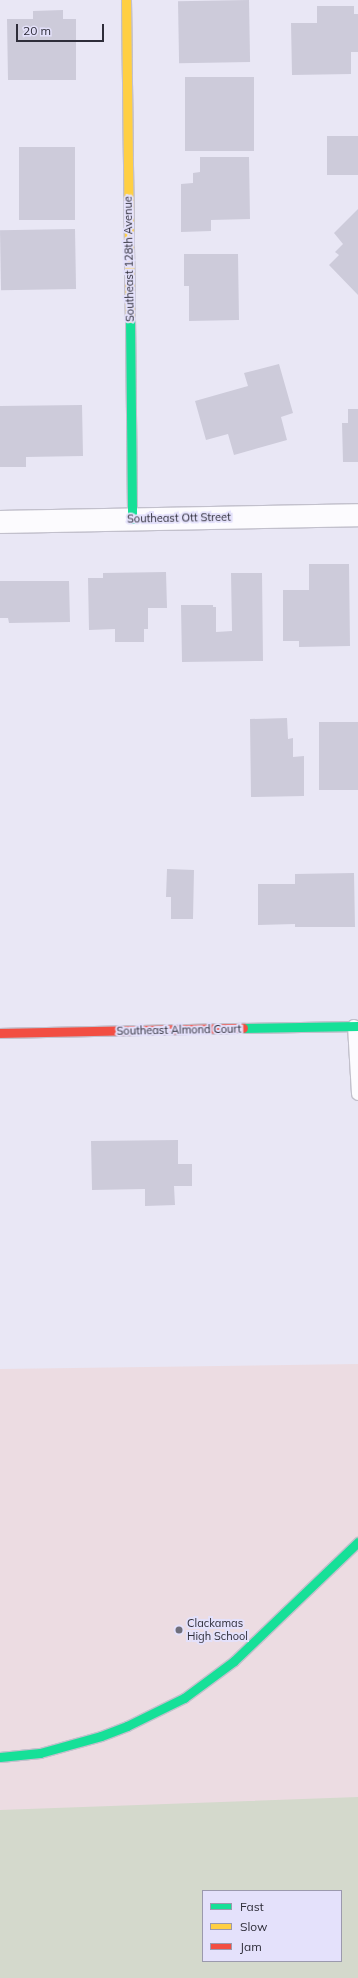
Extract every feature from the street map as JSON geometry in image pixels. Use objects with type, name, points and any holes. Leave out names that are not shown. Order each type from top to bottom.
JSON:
[{"type":"street","name":"Southeast 128th Avenue","points":[[126,0],[132,519]]},
{"type":"street","name":"Southeast Ott Street","points":[[0,522],[358,515]]},
{"type":"street","name":"Southeast Almond Court","points":[[0,1033],[356,1026]]},
{"type":"street","points":[[0,1757],[40,1753],[101,1736],[127,1726],[184,1698],[209,1681],[234,1661],[358,1542]]},
{"type":"lane","points":[[356,1026],[358,1094]]},
{"type":"shaded area","name":"Clackamas High School","points":[[358,1364],[358,1978],[0,1978],[0,1369]]},
{"type":"shaded area","points":[[358,1797],[358,1978],[0,1978],[0,1810]]},
{"type":"building","points":[[249,0],[250,62],[179,63],[178,1]]},
{"type":"building","points":[[317,6],[354,6],[354,14],[358,14],[358,52],[351,52],[351,74],[292,75],[291,23],[317,23]]},
{"type":"building","points":[[63,10],[63,19],[76,19],[76,80],[8,80],[7,19],[33,19],[33,11]]},
{"type":"building","points":[[185,77],[254,77],[254,151],[185,151]]},
{"type":"building","points":[[327,136],[358,136],[358,175],[327,175]]},
{"type":"building","points":[[19,147],[75,147],[75,220],[19,220]]},
{"type":"building","points":[[200,157],[249,157],[250,219],[211,220],[211,231],[181,232],[181,184],[193,183],[193,173],[200,172]]},
{"type":"building","points":[[358,209],[358,295],[329,265],[339,255],[335,252],[343,244],[334,233]]},
{"type":"building","points":[[75,229],[76,289],[1,290],[0,230]]},
{"type":"building","points":[[184,254],[238,254],[239,320],[189,321],[189,286],[184,286]]},
{"type":"building","points":[[279,364],[293,413],[281,417],[287,440],[234,455],[228,434],[206,440],[195,401],[248,386],[244,373]]},
{"type":"building","points":[[82,405],[83,456],[26,457],[26,467],[0,467],[0,406]]},
{"type":"building","points":[[348,409],[358,409],[358,462],[343,462],[342,423],[348,423]]},
{"type":"building","points":[[309,564],[349,564],[350,646],[299,647],[299,641],[283,641],[283,590],[309,590]]},
{"type":"building","points":[[166,572],[167,608],[148,608],[148,629],[144,629],[144,642],[115,642],[115,629],[89,630],[88,578],[103,578],[103,573]]},
{"type":"building","points":[[231,573],[262,573],[263,661],[182,662],[181,605],[213,605],[213,607],[216,607],[216,632],[232,631]]},
{"type":"building","points":[[0,581],[69,581],[70,622],[9,623],[8,618],[0,618]]},
{"type":"building","points":[[287,718],[288,739],[293,738],[293,757],[304,756],[304,796],[251,797],[250,719]]},
{"type":"building","points":[[319,722],[358,722],[358,790],[319,790]]},
{"type":"building","points":[[167,869],[194,870],[193,919],[171,919],[171,897],[166,897]]},
{"type":"building","points":[[354,873],[355,927],[295,927],[295,924],[258,925],[258,884],[295,884],[295,874]]},
{"type":"building","points":[[178,1140],[178,1164],[192,1164],[192,1186],[174,1186],[175,1205],[145,1206],[145,1189],[92,1190],[91,1141]]},
{"type":"traffic: fast","points":[[130,318],[132,519]]},
{"type":"traffic: fast","points":[[243,1028],[358,1026]]},
{"type":"traffic: fast","points":[[0,1757],[40,1753],[101,1736],[127,1726],[184,1698],[234,1661],[358,1542]]},
{"type":"traffic: slow","points":[[126,0],[130,318]]},
{"type":"traffic: jam","points":[[0,1033],[243,1028]]},
{"type":"place","name":"Clackamas High School","points":[[179,1630]]}]
